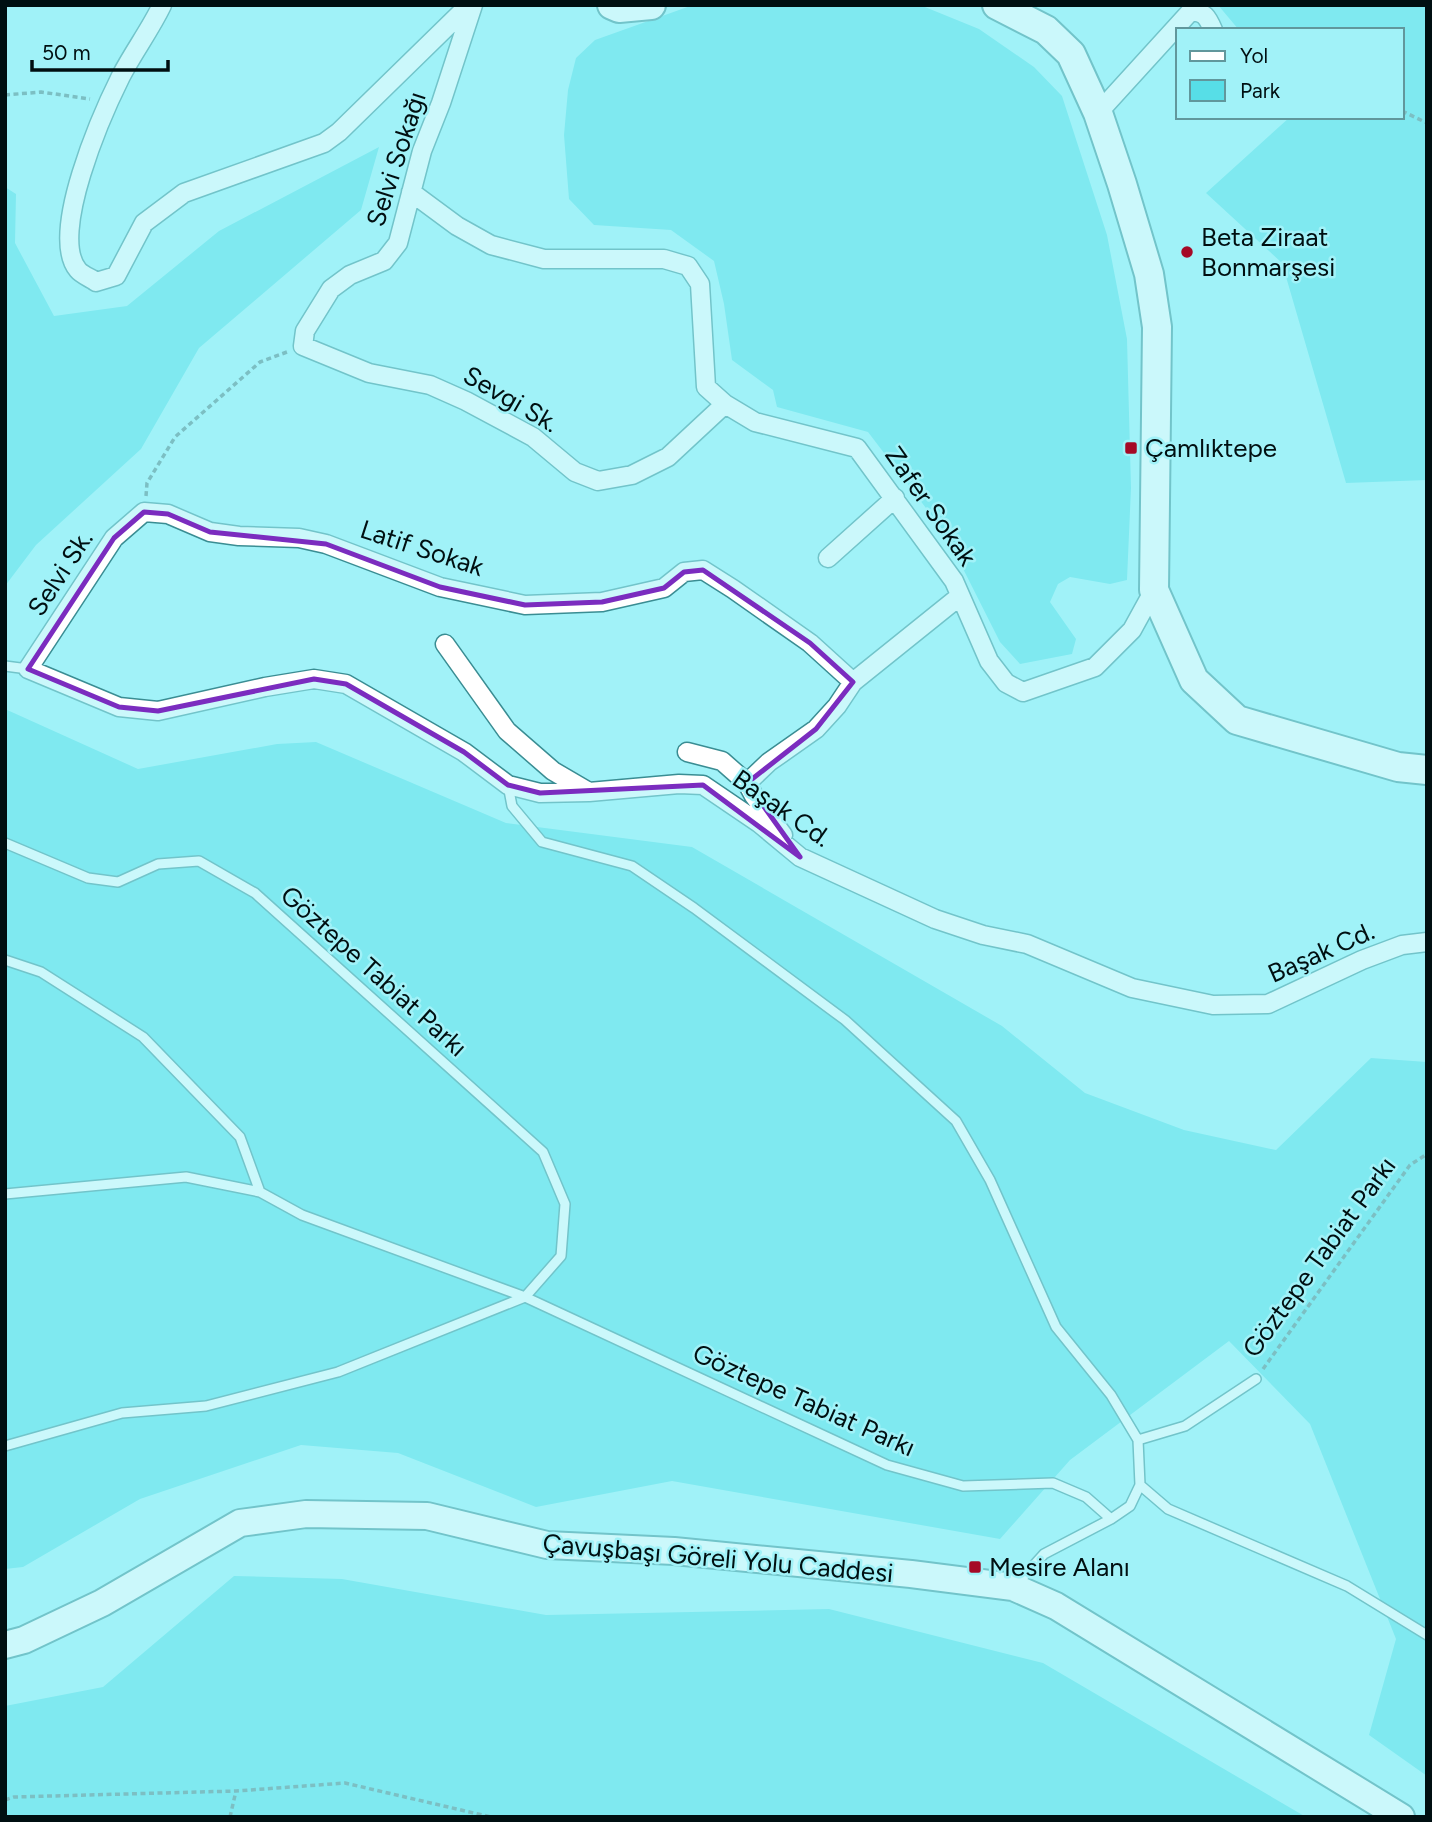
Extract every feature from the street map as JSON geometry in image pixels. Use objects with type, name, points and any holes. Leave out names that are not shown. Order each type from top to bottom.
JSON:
[{"type":"main road","points":[[612,5],[619,8],[651,5]]},
{"type":"main road","points":[[997,5],[1046,30],[1071,54],[1098,113],[1149,274],[1157,327],[1154,590],[1194,680],[1237,720],[1398,767],[1427,770]]},
{"type":"main road","name":"Çavuşbaşı Göreli Yolu Caddesi","points":[[5,1645],[24,1640],[102,1603],[240,1523],[306,1514],[427,1516],[547,1545],[674,1551],[911,1574],[1013,1587],[1056,1606],[1401,1817]]},
{"type":"street","points":[[162,5],[121,75],[86,157],[69,221],[68,246],[78,270],[96,282],[116,276],[144,223],[184,193],[324,144],[471,5]]},
{"type":"street","name":"Selvi Sokağı","points":[[304,339],[331,289],[350,275],[384,261],[398,243],[422,151],[441,103],[471,5]]},
{"type":"street","points":[[1098,113],[1190,12],[1198,11],[1208,17],[1212,28]]},
{"type":"street","name":"Zafer Sokak","points":[[411,192],[457,226],[492,245],[544,259],[664,259],[688,266],[700,284],[706,387],[725,404],[755,422],[857,448],[954,581],[989,661],[1006,683],[1023,692],[1095,667],[1132,630],[1154,590]]},
{"type":"street","name":"Sevgi Sk.","points":[[304,339],[369,373],[430,385],[466,401],[533,437],[575,472],[598,481],[632,475],[668,457],[725,404]]},
{"type":"street","points":[[828,558],[895,498]]},
{"type":"street","name":"Selvi Sk.","points":[[28,669],[114,538],[144,512]]},
{"type":"street","name":"Latif Sokak","points":[[144,512],[167,514],[210,532],[299,538],[326,544],[440,587],[526,605],[602,602],[664,588],[684,572],[703,570],[810,643],[853,682]]},
{"type":"street","points":[[747,783],[769,762],[816,729],[837,706],[853,682],[960,596]]},
{"type":"street","points":[[444,644],[508,731],[552,771],[589,792]]},
{"type":"street","name":"Başak Cd.","points":[[28,669],[119,708],[158,711],[314,679],[346,684],[464,752],[508,785],[540,793],[589,792],[679,783],[703,785],[759,823],[800,857],[935,919],[983,935],[1027,944],[1132,988],[1213,1004],[1268,1004],[1362,960],[1402,945],[1427,942]]},
{"type":"street","points":[[687,752],[722,761],[747,783],[800,857]]},
{"type":"lane","points":[[5,666],[28,669]]},
{"type":"lane","points":[[508,785],[512,806],[542,842],[632,866],[694,908],[845,1020],[956,1121],[990,1181],[1056,1327],[1111,1395],[1138,1440],[1140,1485],[1130,1506],[1044,1554],[1013,1587]]},
{"type":"lane","name":"Göztepe Tabiat Parkı","points":[[5,843],[88,878],[118,882],[158,864],[199,861],[255,893],[543,1152],[565,1204],[561,1256],[524,1297],[338,1372],[206,1406],[122,1413],[5,1446]]},
{"type":"lane","points":[[5,960],[41,972],[143,1037],[240,1137],[260,1192]]},
{"type":"lane","name":"Göztepe Tabiat Parkı","points":[[5,1194],[34,1189],[186,1177],[260,1192],[302,1215],[524,1297],[887,1465],[963,1486],[1053,1483],[1086,1497],[1111,1519]]},
{"type":"lane","name":"Göztepe Tabiat Parkı","points":[[1138,1440],[1185,1426],[1256,1379]]},
{"type":"lane","points":[[1140,1485],[1168,1509],[1347,1586],[1427,1635]]},
{"type":"path","points":[[5,95],[41,92],[110,102]]},
{"type":"path","points":[[1404,112],[1427,122]]},
{"type":"path","points":[[144,512],[147,483],[175,437],[260,362],[304,339]]},
{"type":"path","name":"Göztepe Tabiat Parkı","points":[[1256,1379],[1410,1166],[1427,1154]]},
{"type":"path","points":[[5,1800],[14,1797],[236,1791],[345,1783],[491,1817]]},
{"type":"path","points":[[230,1817],[236,1791]]},
{"type":"highlighted area","points":[[144,512],[168,514],[210,532],[326,544],[440,587],[525,605],[602,602],[664,588],[684,572],[703,570],[810,643],[853,682],[816,729],[747,783],[800,857],[703,785],[540,793],[508,785],[464,752],[346,684],[314,679],[158,711],[119,707],[28,669],[114,538]]},
{"type":"green space","points":[[693,5],[920,5],[979,29],[1034,67],[1062,96],[1107,235],[1127,339],[1131,488],[1127,580],[1110,584],[1070,577],[1058,584],[1050,602],[1076,639],[1072,654],[1020,664],[1000,642],[945,533],[868,432],[777,407],[773,390],[732,360],[724,304],[714,261],[671,230],[594,225],[569,199],[564,135],[568,90],[576,58],[595,40]]},
{"type":"green space","points":[[1218,5],[1427,5],[1427,480],[1346,483],[1282,263],[1206,193],[1288,119],[1404,119],[1404,28],[1237,28]]},
{"type":"green space","points":[[379,147],[361,210],[199,348],[141,449],[36,545],[5,586],[5,187],[16,194],[15,243],[54,316],[127,306],[219,231]]},
{"type":"green space","points":[[5,709],[138,769],[277,744],[316,742],[506,823],[692,847],[1002,1026],[1085,1093],[1184,1130],[1276,1150],[1371,1058],[1427,1062],[1427,1776],[1369,1735],[1396,1639],[1310,1424],[1229,1341],[1070,1460],[1000,1539],[672,1481],[536,1507],[398,1453],[301,1445],[140,1499],[23,1567],[5,1569]]},
{"type":"green space","points":[[234,1576],[342,1579],[546,1615],[829,1609],[1043,1663],[1306,1817],[5,1817],[5,1706],[103,1687]]},
{"type":"place","name":"Beta Ziraat Bonmarşesi","points":[[1187,252]]},
{"type":"place","name":"Çamlıktepe","points":[[1131,448]]},
{"type":"place","name":"Mesire Alanı","points":[[975,1567]]}]
